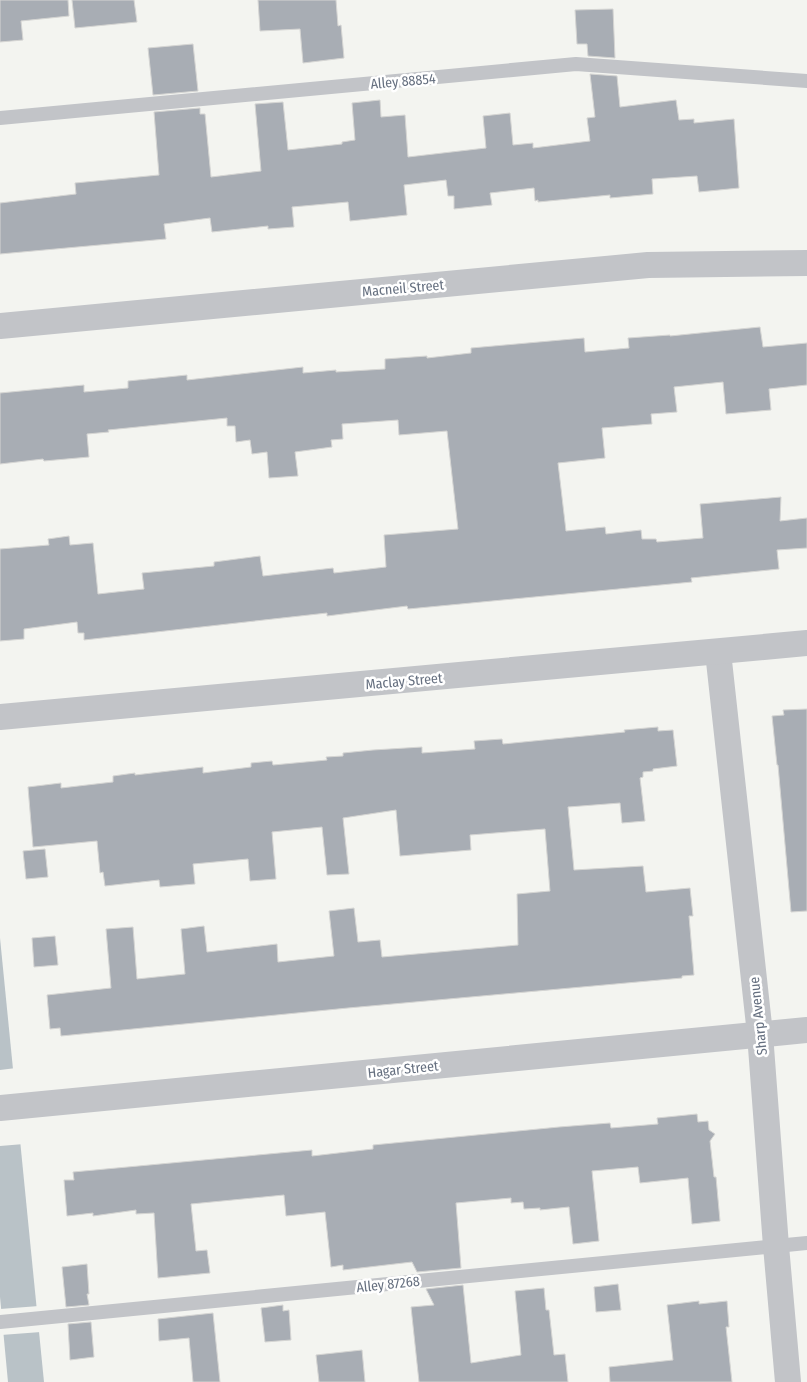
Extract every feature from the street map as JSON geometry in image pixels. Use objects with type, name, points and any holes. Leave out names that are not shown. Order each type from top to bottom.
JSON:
[{"type":"street","name":"Macneil Street","points":[[0,326],[648,265],[807,264]]},
{"type":"street","name":"Maclay Street","points":[[0,718],[807,643]]},
{"type":"street","name":"Sharp Avenue","points":[[718,652],[760,1034],[788,1382]]},
{"type":"street","name":"Hagar Street","points":[[10,1107],[807,1030]]},
{"type":"lane","name":"Alley 88854","points":[[0,118],[576,64],[807,81]]},
{"type":"lane","name":"Alley 87268","points":[[0,1322],[807,1243]]},
{"type":"shaded area","points":[[0,938],[44,1382],[8,1382],[0,1297]]},
{"type":"pier","points":[[16,1068],[24,1144],[0,1146],[0,1070]]},
{"type":"pier","points":[[39,1306],[41,1332],[1,1335],[0,1309]]},
{"type":"building","points":[[0,0],[68,0],[69,16],[21,21],[23,40],[0,42]]},
{"type":"building","points":[[72,0],[134,0],[137,22],[75,28]]},
{"type":"building","points":[[258,0],[336,0],[338,26],[341,25],[344,58],[303,63],[300,29],[260,31]]},
{"type":"building","points":[[613,9],[615,58],[588,56],[587,44],[577,44],[575,10]]},
{"type":"building","points":[[193,44],[198,91],[153,95],[148,48]]},
{"type":"building","points":[[590,74],[617,76],[620,107],[676,100],[679,120],[694,119],[694,123],[734,119],[739,188],[699,192],[697,176],[652,179],[653,194],[610,198],[610,195],[538,202],[538,200],[535,201],[534,188],[490,193],[492,205],[454,209],[454,196],[448,196],[446,180],[404,185],[407,215],[350,221],[348,202],[292,207],[294,227],[268,229],[268,226],[212,232],[210,218],[164,224],[166,239],[0,254],[0,203],[76,194],[75,183],[159,175],[154,112],[200,108],[200,114],[205,114],[211,177],[261,171],[255,104],[283,102],[288,150],[342,144],[342,142],[355,140],[352,103],[380,100],[381,117],[405,115],[408,157],[486,148],[483,116],[510,113],[513,145],[533,143],[533,148],[590,141],[587,118],[595,117]]},
{"type":"building","points":[[760,327],[763,347],[807,343],[807,385],[769,389],[771,410],[726,414],[723,382],[674,387],[677,412],[651,414],[652,424],[602,428],[605,458],[558,463],[566,531],[605,527],[606,534],[641,530],[642,539],[656,539],[657,542],[703,538],[700,504],[781,497],[780,521],[807,518],[807,548],[777,550],[779,569],[691,578],[692,582],[408,609],[407,606],[327,616],[327,613],[84,640],[84,633],[78,633],[77,622],[24,629],[24,639],[0,641],[0,549],[49,545],[48,539],[69,536],[70,545],[93,543],[98,594],[144,589],[142,573],[214,566],[214,562],[260,556],[263,576],[333,568],[334,573],[386,567],[384,535],[458,529],[447,431],[399,435],[398,420],[342,424],[343,439],[331,440],[332,447],[295,452],[298,476],[269,478],[267,452],[252,454],[250,440],[236,442],[235,426],[227,426],[227,418],[108,430],[109,432],[87,434],[89,457],[44,461],[43,459],[0,464],[0,393],[84,385],[84,392],[128,388],[128,381],[187,375],[187,380],[303,367],[303,373],[385,369],[385,359],[427,356],[427,358],[471,353],[471,348],[584,338],[585,352],[629,348],[628,338]]},
{"type":"building","points":[[807,709],[807,911],[791,912],[772,716],[784,715],[783,710]]},
{"type":"building","points":[[658,727],[658,731],[673,730],[677,766],[643,772],[643,777],[640,778],[645,821],[622,823],[620,803],[568,807],[574,870],[643,866],[646,892],[690,888],[693,916],[689,916],[694,975],[682,976],[682,978],[61,1036],[60,1028],[50,1029],[47,995],[111,988],[106,929],[133,927],[137,979],[185,974],[181,929],[204,926],[207,952],[277,944],[278,962],[334,956],[329,911],[354,908],[358,942],[380,940],[382,957],[518,945],[517,894],[550,891],[545,829],[470,835],[471,850],[400,856],[396,810],[343,818],[349,874],[327,875],[322,827],[272,832],[276,879],[250,881],[248,859],[193,864],[195,884],[160,887],[159,880],[105,886],[103,872],[100,873],[97,841],[33,847],[28,787],[61,783],[61,788],[113,782],[113,776],[135,773],[135,775],[203,767],[203,773],[251,767],[251,763],[272,761],[273,765],[327,760],[326,757],[343,756],[343,753],[373,750],[422,747],[422,753],[475,749],[474,741],[502,739],[503,744]]},
{"type":"building","points":[[45,849],[48,877],[26,879],[23,851]]},
{"type":"building","points":[[55,936],[58,965],[34,967],[32,938]]},
{"type":"building","points":[[697,1114],[698,1122],[708,1121],[709,1130],[715,1134],[710,1141],[720,1221],[692,1224],[688,1178],[640,1183],[638,1167],[592,1171],[599,1241],[573,1244],[569,1207],[540,1210],[540,1208],[524,1209],[523,1202],[511,1203],[511,1198],[456,1203],[461,1268],[417,1272],[412,1262],[343,1270],[343,1265],[331,1267],[325,1212],[286,1216],[284,1195],[191,1204],[196,1251],[207,1250],[210,1273],[158,1278],[154,1213],[136,1214],[136,1210],[93,1216],[93,1213],[67,1216],[64,1180],[74,1180],[73,1172],[312,1150],[312,1156],[373,1149],[373,1145],[559,1127],[610,1123],[611,1128],[658,1124],[657,1118]]},
{"type":"building","points":[[87,1264],[89,1305],[66,1307],[62,1267]]},
{"type":"building","points":[[618,1284],[621,1310],[596,1312],[594,1287]]},
{"type":"building","points":[[463,1285],[471,1363],[521,1355],[515,1291],[544,1288],[546,1310],[549,1310],[554,1355],[565,1354],[568,1382],[419,1382],[411,1307],[434,1305],[426,1289]]},
{"type":"building","points":[[699,1301],[699,1304],[727,1301],[729,1327],[726,1327],[732,1382],[610,1382],[609,1367],[673,1360],[667,1305]]},
{"type":"building","points":[[283,1305],[283,1311],[289,1310],[291,1340],[265,1342],[261,1308]]},
{"type":"building","points":[[213,1313],[220,1382],[193,1382],[189,1338],[159,1341],[158,1319]]},
{"type":"building","points":[[91,1322],[94,1357],[70,1360],[68,1324]]},
{"type":"building","points":[[362,1350],[365,1382],[319,1382],[316,1355]]}]
